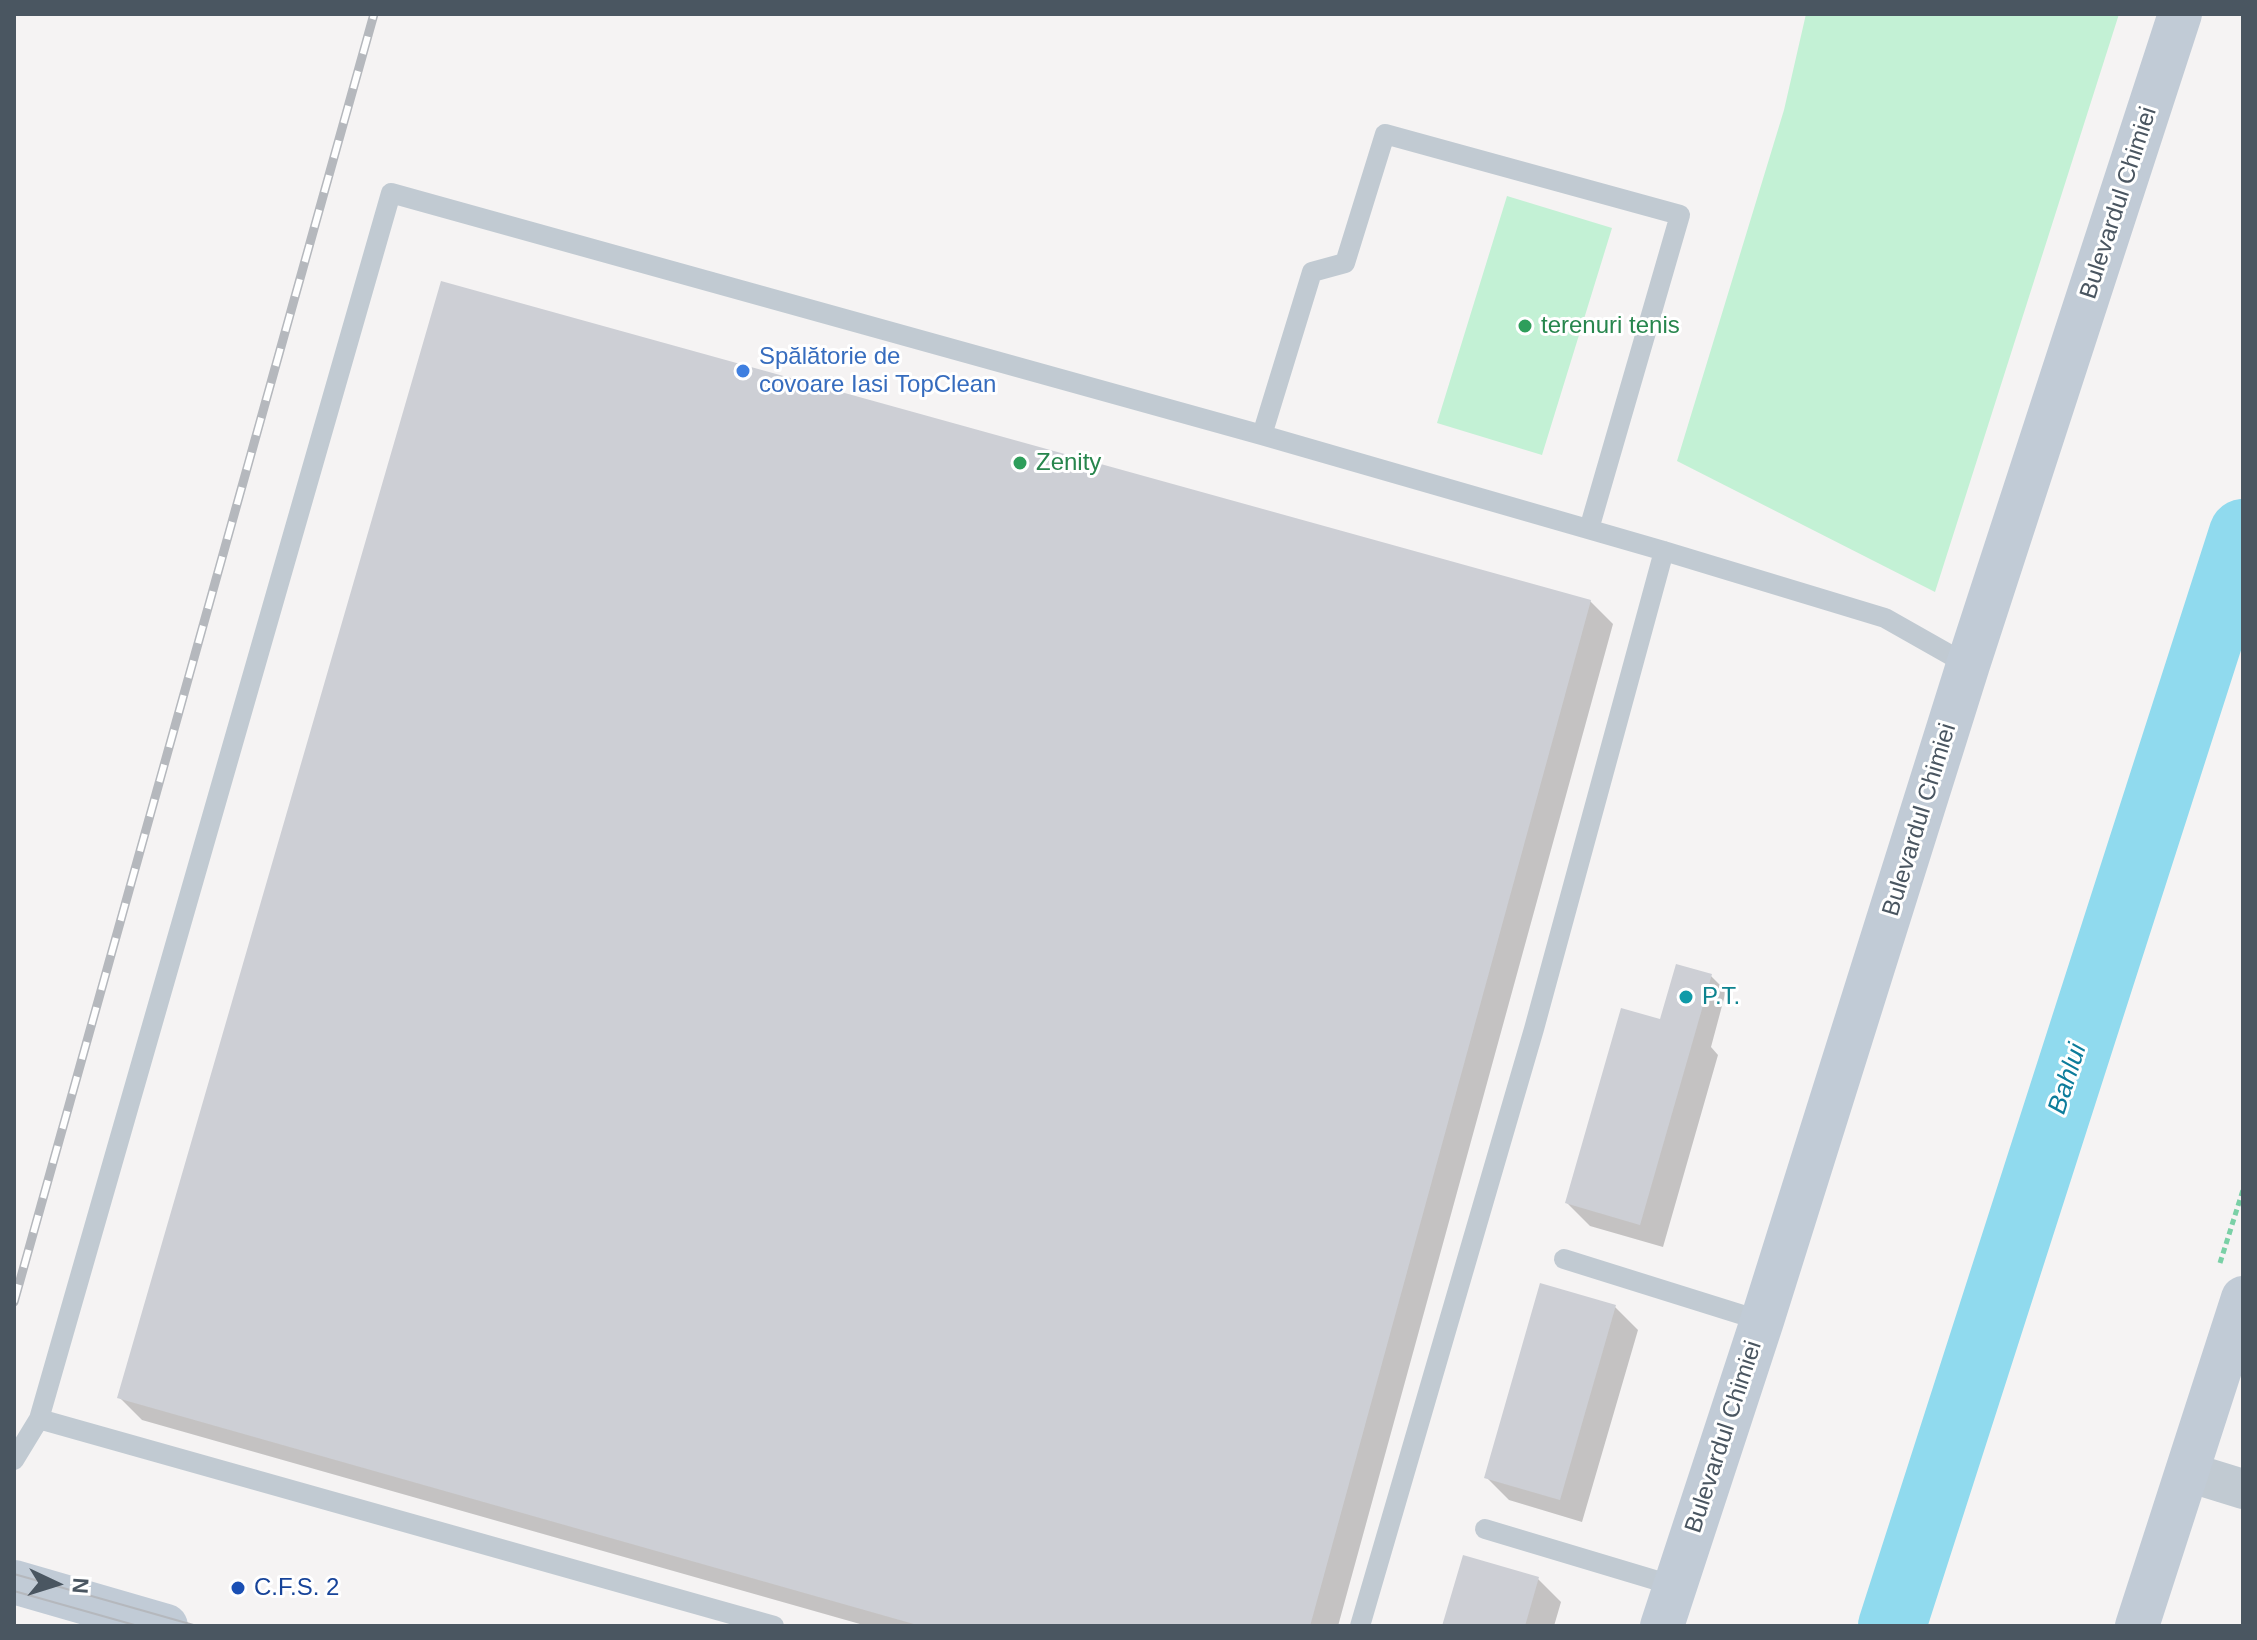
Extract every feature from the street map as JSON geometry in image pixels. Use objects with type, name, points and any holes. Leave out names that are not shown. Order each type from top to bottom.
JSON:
[{"type":"main road","name":"Bulevardul Chimiei","points":[[1669,1606],[1968,665],[2180,14]]},
{"type":"main road","points":[[2137,1626],[2243,1298]]},
{"type":"main road","points":[[14,1582],[157,1625]]},
{"type":"street","points":[[2188,1472],[2243,1489]]},
{"type":"lane","points":[[1262,435],[1312,272],[1345,263],[1385,134],[1680,215],[1589,529]]},
{"type":"lane","points":[[14,1460],[39,1419],[391,193],[1262,435],[1664,551],[1885,618],[1968,665]]},
{"type":"lane","points":[[1360,1626],[1534,1029],[1664,551]]},
{"type":"lane","points":[[1564,1259],[1762,1321]]},
{"type":"lane","points":[[39,1419],[774,1626]]},
{"type":"lane","points":[[1485,1529],[1669,1606]]},
{"type":"green space","points":[[1806,14],[2119,14],[1935,592],[1677,461],[1784,110]]},
{"type":"green space","name":"terenuri tenis","points":[[1507,196],[1612,228],[1542,455],[1437,423]]},
{"type":"building","points":[[441,281],[1591,600],[1310,1626],[921,1626],[117,1398]]},
{"type":"building","points":[[1676,964],[1712,974],[1640,1225],[1565,1203],[1621,1008],[1660,1019]]},
{"type":"building","points":[[1540,1283],[1616,1305],[1560,1500],[1484,1478]]},
{"type":"building","points":[[1463,1555],[1539,1577],[1525,1626],[1442,1626]]},
{"type":"waterway","name":"Bahlui","points":[[1892,1626],[2243,533]]},
{"type":"tram line","points":[[14,1574],[197,1626]]},
{"type":"tram line","points":[[14,1591],[138,1626]]},
{"type":"railway","points":[[14,1302],[374,14]]},
{"type":"place","name":"terenuri tenis","points":[[1525,326]]},
{"type":"place","name":"Spălătorie de covoare Iasi TopClean","points":[[743,371]]},
{"type":"place","name":"Zenity","points":[[1020,463]]},
{"type":"place","name":"P.T.","points":[[1686,997]]},
{"type":"place","name":"C.F.S. 2","points":[[238,1588]]}]
